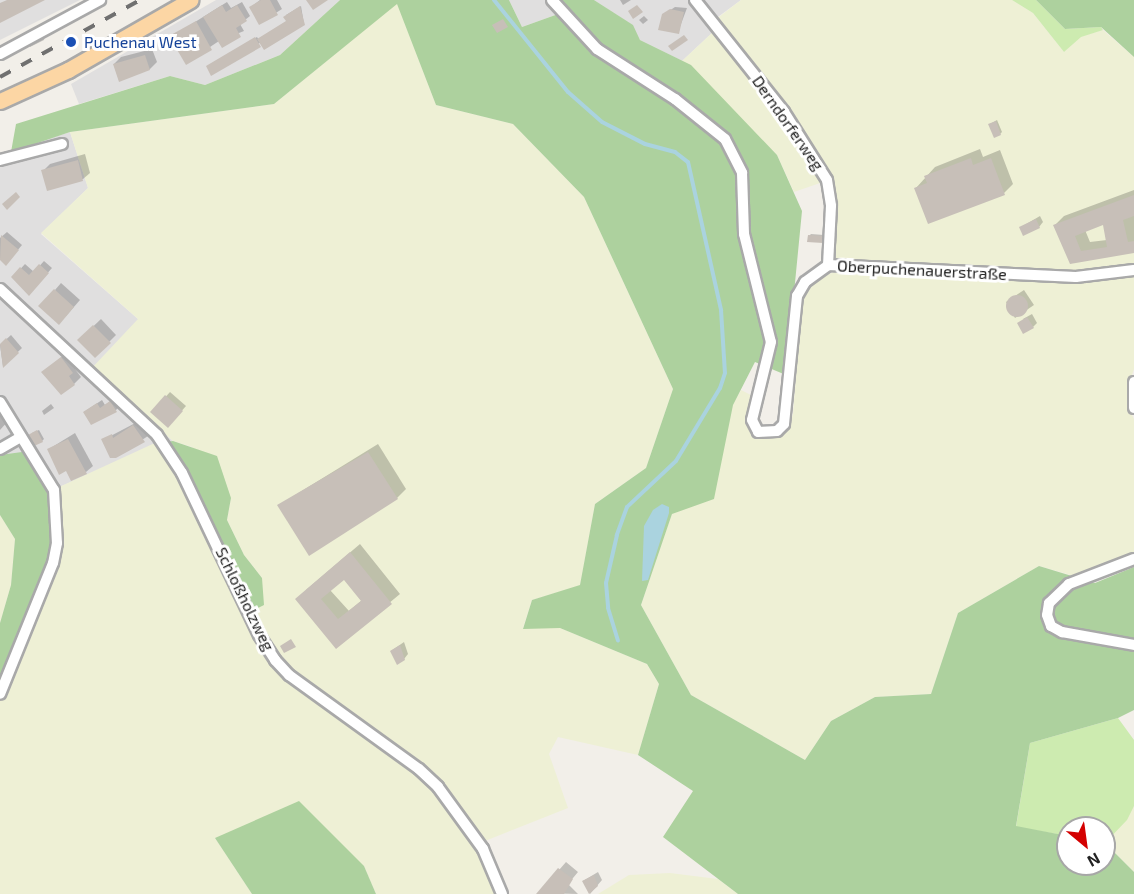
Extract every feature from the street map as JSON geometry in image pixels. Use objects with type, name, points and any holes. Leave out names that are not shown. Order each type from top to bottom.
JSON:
[{"type":"main road","points":[[0,101],[68,70],[190,0]]},
{"type":"street","points":[[0,54],[100,0]]},
{"type":"street","name":"Oberpuchenauerstraße","points":[[552,0],[597,49],[675,99],[725,139],[742,173],[744,234],[771,342],[752,420],[758,432],[777,431],[784,424],[797,296],[805,282],[828,265],[1076,277],[1134,270]]},
{"type":"street","name":"Derndorferweg","points":[[694,0],[784,112],[828,180],[831,206],[828,265]]},
{"type":"street","points":[[0,160],[62,144]]},
{"type":"street","name":"Schloßholzweg","points":[[0,290],[157,435],[182,473],[259,635],[275,660],[289,675],[419,769],[438,787],[483,849],[502,894]]},
{"type":"street","points":[[1134,382],[1134,408]]},
{"type":"street","points":[[0,402],[54,490],[57,543],[53,563],[0,694]]},
{"type":"street","points":[[0,449],[21,436]]},
{"type":"street","points":[[1134,559],[1069,584],[1049,603],[1047,615],[1051,626],[1062,632],[1134,645]]},
{"type":"shaded area","points":[[0,0],[80,0],[0,40]]},
{"type":"shaded area","points":[[216,0],[340,0],[280,55],[205,85],[170,76],[79,104],[71,84]]},
{"type":"shaded area","points":[[509,0],[560,0],[561,13],[522,27]]},
{"type":"shaded area","points":[[594,0],[741,0],[707,25],[713,32],[682,61],[640,40],[632,25]]},
{"type":"shaded area","points":[[70,132],[88,188],[41,234],[138,319],[144,416],[173,441],[49,491],[0,455],[0,154]]},
{"type":"green space","points":[[340,0],[509,0],[522,27],[561,13],[560,0],[594,0],[633,25],[640,40],[691,65],[777,155],[802,211],[786,375],[755,362],[733,405],[714,499],[672,514],[641,605],[691,695],[805,760],[831,721],[875,697],[931,694],[958,613],[1039,566],[1095,583],[1134,567],[1134,710],[1118,718],[1030,743],[1016,826],[1056,834],[1056,876],[1116,876],[1116,854],[1134,872],[1134,894],[738,894],[663,837],[693,791],[638,755],[659,684],[647,664],[560,628],[523,629],[532,600],[580,585],[595,504],[646,468],[673,389],[584,197],[513,124],[436,105],[397,4],[274,104],[70,132],[11,152],[16,124],[170,76],[205,85],[280,55]]},
{"type":"green space","points":[[741,0],[1012,0],[1033,13],[1064,52],[1081,36],[1103,30],[1134,57],[1134,369],[1128,386],[1129,409],[1134,419],[1134,554],[1074,576],[1039,566],[958,613],[931,694],[875,697],[831,721],[805,760],[691,695],[641,605],[672,514],[741,390],[751,395],[746,418],[756,435],[767,439],[778,437],[788,427],[793,414],[802,298],[818,278],[843,269],[833,257],[828,174],[715,20]]},
{"type":"green space","points":[[1012,0],[1036,0],[1065,29],[1101,27],[1103,30],[1081,37],[1064,52],[1033,13]]},
{"type":"green space","points":[[1036,0],[1134,0],[1134,57],[1101,27],[1065,29]]},
{"type":"green space","points":[[397,3],[436,105],[513,124],[584,197],[673,389],[646,468],[595,504],[580,586],[532,600],[523,628],[560,628],[647,664],[659,684],[638,755],[558,737],[549,754],[568,808],[485,841],[442,784],[278,658],[252,611],[262,578],[244,555],[227,520],[231,498],[192,447],[173,441],[90,370],[138,319],[41,233],[88,188],[70,132],[274,104]]},
{"type":"green space","points":[[713,32],[788,126],[823,182],[794,192],[777,155],[682,61]]},
{"type":"green space","points":[[173,441],[217,456],[231,498],[227,520],[244,555],[262,578],[264,605],[252,611],[165,442]]},
{"type":"green space","points":[[157,442],[181,477],[274,665],[305,693],[412,768],[437,791],[478,848],[499,894],[376,894],[364,866],[215,838],[252,894],[0,894],[0,700],[31,622],[57,488]]},
{"type":"green space","points":[[22,452],[49,491],[53,543],[48,566],[0,682],[0,623],[11,585],[15,539],[0,515],[0,455]]},
{"type":"green space","points":[[0,515],[15,539],[11,585],[0,623]]},
{"type":"green space","points":[[1118,718],[1134,740],[1134,806],[1127,820],[1116,832],[1116,816],[1056,816],[1056,834],[1016,827],[1030,743]]},
{"type":"green space","points":[[299,801],[364,866],[376,894],[252,894],[215,838]]},
{"type":"green space","points":[[1134,806],[1134,872],[1116,854],[1116,829]]},
{"type":"green space","points":[[670,873],[718,879],[738,894],[598,894],[629,875]]},
{"type":"water","points":[[662,504],[669,507],[669,513],[648,580],[642,581],[644,526],[653,510]]},
{"type":"building","points":[[7,0],[45,0],[0,23],[0,3]]},
{"type":"building","points":[[261,0],[270,0],[278,15],[259,25],[249,7]]},
{"type":"building","points":[[306,0],[328,0],[313,10]]},
{"type":"building","points":[[222,5],[226,12],[237,5],[247,21],[236,28],[241,37],[222,48],[203,17]]},
{"type":"building","points":[[637,5],[643,12],[633,19],[628,11]]},
{"type":"building","points":[[300,6],[305,25],[264,50],[257,39],[286,21],[283,17]]},
{"type":"building","points":[[670,9],[684,12],[679,34],[658,30],[662,14]]},
{"type":"building","points":[[503,19],[508,27],[497,33],[492,25]]},
{"type":"building","points":[[196,21],[212,50],[186,65],[169,36]]},
{"type":"building","points":[[684,35],[688,40],[672,51],[668,46]]},
{"type":"building","points":[[255,37],[261,47],[211,76],[206,66]]},
{"type":"building","points":[[145,55],[150,70],[119,82],[113,64]]},
{"type":"building","points":[[996,121],[1001,135],[994,138],[988,124]]},
{"type":"building","points":[[971,158],[973,165],[991,158],[1005,195],[928,224],[914,188],[927,183],[924,176]]},
{"type":"building","points":[[78,160],[83,181],[47,191],[41,170]]},
{"type":"building","points":[[16,192],[20,197],[7,210],[2,204]]},
{"type":"building","points":[[1134,195],[1134,216],[1123,220],[1128,242],[1134,241],[1134,253],[1070,264],[1053,225]],"holes":[[[1103,225],[1107,247],[1081,251],[1075,236]]]},
{"type":"building","points":[[1036,219],[1040,228],[1023,236],[1019,227]]},
{"type":"building","points":[[1,235],[19,250],[6,266],[0,260]]},
{"type":"building","points":[[808,235],[823,236],[823,243],[807,242]]},
{"type":"building","points":[[39,264],[49,273],[29,296],[11,277],[20,267],[29,275]]},
{"type":"building","points":[[54,289],[74,307],[59,325],[38,306]]},
{"type":"building","points":[[1013,295],[1021,295],[1028,302],[1028,310],[1021,317],[1013,317],[1006,310],[1006,302]]},
{"type":"building","points":[[1027,317],[1034,328],[1023,334],[1017,323]]},
{"type":"building","points":[[93,325],[111,343],[95,358],[77,340]]},
{"type":"building","points":[[6,338],[19,353],[3,368],[0,344]]},
{"type":"building","points":[[61,357],[73,373],[69,376],[75,385],[61,395],[41,372]]},
{"type":"building","points":[[165,395],[183,411],[168,428],[150,412]]},
{"type":"building","points":[[110,401],[117,412],[91,425],[83,412],[97,403],[100,408]]},
{"type":"building","points":[[133,425],[145,442],[116,458],[110,458],[101,439],[112,434],[113,438]]},
{"type":"building","points":[[37,430],[43,442],[34,446],[28,435]]},
{"type":"building","points":[[68,439],[87,474],[71,481],[66,471],[59,475],[47,449]]},
{"type":"building","points":[[368,452],[398,499],[309,556],[277,505]]},
{"type":"building","points":[[350,552],[392,604],[336,649],[295,599]],"holes":[[[344,580],[361,601],[338,619],[321,599]]]},
{"type":"building","points":[[291,639],[296,647],[284,653],[280,646]]},
{"type":"building","points":[[400,645],[405,660],[397,665],[390,651]]},
{"type":"building","points":[[558,868],[573,879],[564,894],[536,894]]},
{"type":"building","points":[[594,875],[598,886],[589,894],[582,881]]},
{"type":"waterway","points":[[494,0],[568,92],[602,122],[645,144],[675,152],[688,162],[721,310],[725,373],[720,388],[676,461],[627,507],[617,535],[606,583],[608,608],[618,641]]},
{"type":"railway","points":[[0,77],[140,0]]},
{"type":"place","name":"Puchenau West","points":[[71,42]]}]
